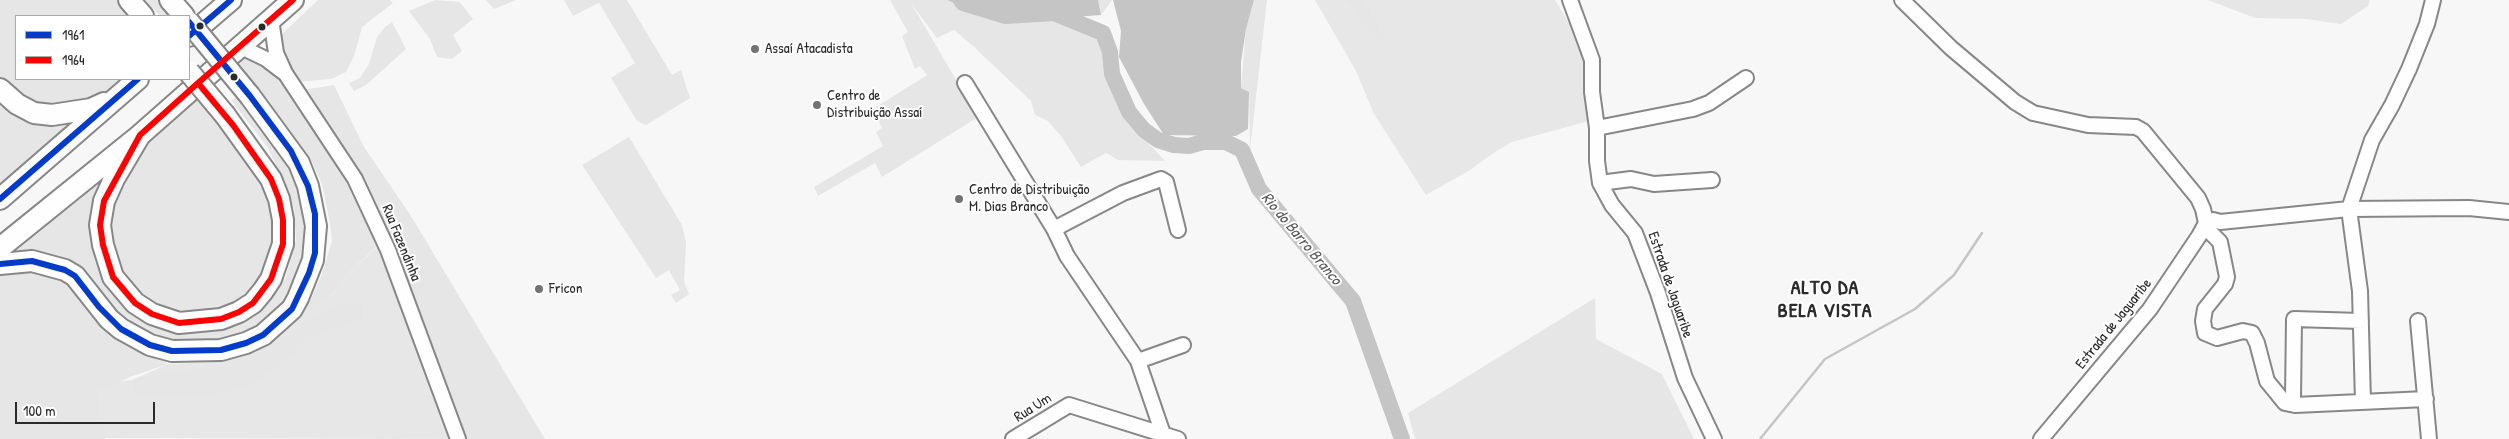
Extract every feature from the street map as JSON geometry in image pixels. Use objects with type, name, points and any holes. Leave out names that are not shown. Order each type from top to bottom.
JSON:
[{"type":"highway","points":[[129,0],[142,15]]},
{"type":"highway","points":[[170,0],[183,15]]},
{"type":"highway","points":[[190,35],[231,0]]},
{"type":"highway","points":[[0,248],[140,135],[293,0]]},
{"type":"highway","points":[[0,264],[32,261],[65,270],[75,276],[109,319],[121,329],[150,345],[172,351],[221,350],[246,343],[262,335],[292,309],[313,260],[316,226],[308,186],[299,163],[250,96],[190,23]]},
{"type":"highway","points":[[140,135],[114,178],[104,201],[100,225],[103,246],[113,277],[135,303],[152,314],[179,323],[222,319],[246,307],[264,291],[272,279],[283,244],[283,220],[279,199],[271,179],[225,115],[190,73]]},
{"type":"highway","points":[[0,199],[137,80]]},
{"type":"highway","points":[[0,89],[17,104],[34,113],[52,115],[91,109],[115,98]]},
{"type":"street","name":"Estrada de Jaguaribe","points":[[1570,0],[1592,60],[1592,92],[1597,128],[1597,161],[1600,183],[1612,206],[1635,233],[1658,293],[1685,378],[1714,439]]},
{"type":"street","points":[[2363,402],[2360,291],[2349,208],[2372,140],[2392,105],[2409,69],[2427,24],[2433,0]]},
{"type":"street","points":[[1911,3],[1958,54],[2015,102],[2033,113],[2088,125],[2136,127],[2143,131],[2198,198],[2209,230],[2220,242],[2227,277],[2225,284],[2205,309],[2203,321],[2205,333],[2217,338],[2244,331],[2252,333],[2268,382],[2285,402],[2295,405],[2426,399]]},
{"type":"street","name":"Rua Fazendinha","points":[[271,18],[276,53],[285,73],[335,146],[367,203],[388,250],[458,439]]},
{"type":"street","name":"Rua Fazendinha","points":[[240,47],[266,59],[285,73]]},
{"type":"street","points":[[1597,128],[1693,110],[1709,103],[1746,78]]},
{"type":"street","points":[[965,84],[1054,229],[1067,256],[1138,360],[1163,434],[1178,439]]},
{"type":"street","points":[[1054,229],[1123,193],[1161,178],[1166,182],[1178,230]]},
{"type":"street","points":[[1600,183],[1631,179],[1654,184],[1712,180]]},
{"type":"street","points":[[2206,223],[2213,220],[2220,222],[2349,208],[2468,208],[2509,212]]},
{"type":"street","name":"Estrada de Jaguaribe","points":[[2041,439],[2150,309],[2206,223]]},
{"type":"street","points":[[2295,405],[2293,399],[2294,319],[2361,321]]},
{"type":"street","points":[[2418,321],[2429,439]]},
{"type":"street","points":[[1138,360],[1183,345]]},
{"type":"street","name":"Rua Um","points":[[1013,439],[1069,405],[1163,434]]},
{"type":"shaded area","points":[[0,0],[138,0],[152,15],[15,15],[15,80],[140,80],[0,199],[0,107],[16,104],[0,89]]},
{"type":"shaded area","points":[[145,0],[163,0],[176,15],[159,15]]},
{"type":"shaded area","points":[[318,0],[390,0],[393,3],[362,27],[354,56],[346,72],[331,79],[298,82],[288,69],[281,47],[281,35]]},
{"type":"shaded area","points":[[435,0],[460,2],[473,19],[453,35],[462,51],[452,59],[437,57],[430,39],[409,11]]},
{"type":"shaded area","points":[[486,0],[516,0],[494,9]]},
{"type":"shaded area","points":[[564,0],[627,0],[672,75],[681,70],[690,98],[646,125],[637,121],[611,78],[635,63],[599,3],[573,16]]},
{"type":"shaded area","points":[[890,0],[947,0],[974,12],[1061,18],[1097,31],[1110,88],[1128,121],[1165,161],[1118,160],[1106,153],[1081,167],[1061,136],[1048,121],[1035,115],[1031,101],[954,30],[937,38],[911,3],[978,117],[882,177],[875,163],[818,196],[814,187],[883,146],[876,132],[882,128],[873,109],[927,75],[920,66],[915,69],[902,36],[908,32]]},
{"type":"shaded area","points":[[947,0],[1098,0],[1101,15],[1047,19],[974,12]]},
{"type":"shaded area","points":[[1096,0],[1112,0],[1101,15]]},
{"type":"shaded area","points":[[1113,0],[1254,0],[1246,29],[1241,62],[1241,88],[1249,92],[1248,129],[1236,136],[1164,135],[1144,104],[1119,57],[1121,31]]},
{"type":"shaded area","points":[[1254,0],[1267,0],[1250,150],[1249,92],[1241,88],[1246,29]]},
{"type":"shaded area","points":[[1315,0],[1555,0],[1588,55],[1589,121],[1512,142],[1470,170],[1426,195],[1374,114],[1356,71]]},
{"type":"shaded area","points":[[1344,0],[1363,0],[1384,36],[1381,40]]},
{"type":"shaded area","points":[[2208,0],[2370,0],[2368,6],[2341,24],[2306,19],[2255,18]]},
{"type":"shaded area","points":[[392,22],[406,49],[366,85],[354,91],[349,83],[360,78],[369,64],[377,37]]},
{"type":"shaded area","points":[[254,57],[282,75],[346,176],[372,227],[376,247],[350,272],[331,295],[296,317],[311,299],[322,274],[332,241],[330,223],[322,184],[313,164],[282,120],[232,62]]},
{"type":"shaded area","points":[[204,79],[224,98],[277,168],[268,148],[231,100],[241,95],[295,171],[309,243],[287,303],[261,326],[235,341],[183,343],[167,339],[137,326],[116,309],[79,268],[60,256],[23,250],[4,253],[134,152]],"holes":[[[283,177],[294,211],[296,240],[286,277],[271,299],[257,309],[288,198]]]},
{"type":"shaded area","points":[[334,85],[364,147],[411,216],[545,439],[461,439],[380,219],[302,90]]},
{"type":"shaded area","points":[[629,137],[682,225],[686,243],[684,282],[689,294],[676,303],[671,295],[680,290],[669,270],[656,278],[582,165]]},
{"type":"shaded area","points":[[379,245],[461,439],[105,438],[99,392],[117,382],[132,380],[168,364],[215,362],[259,342],[287,320],[331,295],[350,272]]},
{"type":"shaded area","points":[[23,268],[68,278],[97,318],[133,349],[168,364],[130,377],[99,392],[106,439],[0,439],[0,272]]},
{"type":"shaded area","points":[[1595,298],[1596,339],[1662,374],[1694,439],[1415,439],[1408,413]]},
{"type":"shaded area","points":[[337,303],[363,305],[362,319],[305,338],[291,355],[248,387],[206,395],[145,398],[131,389],[132,380],[172,372],[218,367],[268,346]]},
{"type":"waterway","name":"Rio do Barro Branco","points":[[961,0],[963,3],[1006,16],[1054,13],[1103,33],[1110,52],[1112,74],[1129,112],[1144,130],[1158,140],[1174,145],[1189,146],[1203,142],[1226,142],[1242,150],[1259,189],[1353,301],[1402,439]]},
{"type":"waterway","points":[[1760,439],[1825,359],[1915,309],[1954,275],[1982,233]]},
{"type":"transit line","name":"1961","points":[[190,35],[231,0]]},
{"type":"transit line","name":"1964","points":[[198,83],[293,0]]},
{"type":"transit line","name":"1961","points":[[0,264],[32,261],[65,270],[75,276],[99,307],[121,329],[150,345],[172,351],[221,350],[246,343],[263,335],[292,309],[309,273],[315,253],[315,214],[308,186],[291,151],[250,96],[190,23]]},
{"type":"transit line","name":"1961","points":[[0,199],[137,80]]},
{"type":"transit line","name":"1964","points":[[198,83],[233,125],[271,179],[279,199],[283,220],[283,244],[271,279],[253,303],[239,312],[221,319],[179,323],[152,314],[135,303],[113,277],[103,245],[100,225],[104,201],[140,135],[198,83]]},
{"type":"place","name":"Assaí Atacadista","points":[[755,49]]},
{"type":"place","name":"Centro de Distribuição Assaí","points":[[817,105]]},
{"type":"place","name":"Centro de Distribuição M. Dias Branco","points":[[959,199]]},
{"type":"place","name":"Fricon","points":[[539,289]]},
{"type":"district","name":"ALTO DA BELA VISTA","points":[[1825,300]]}]
